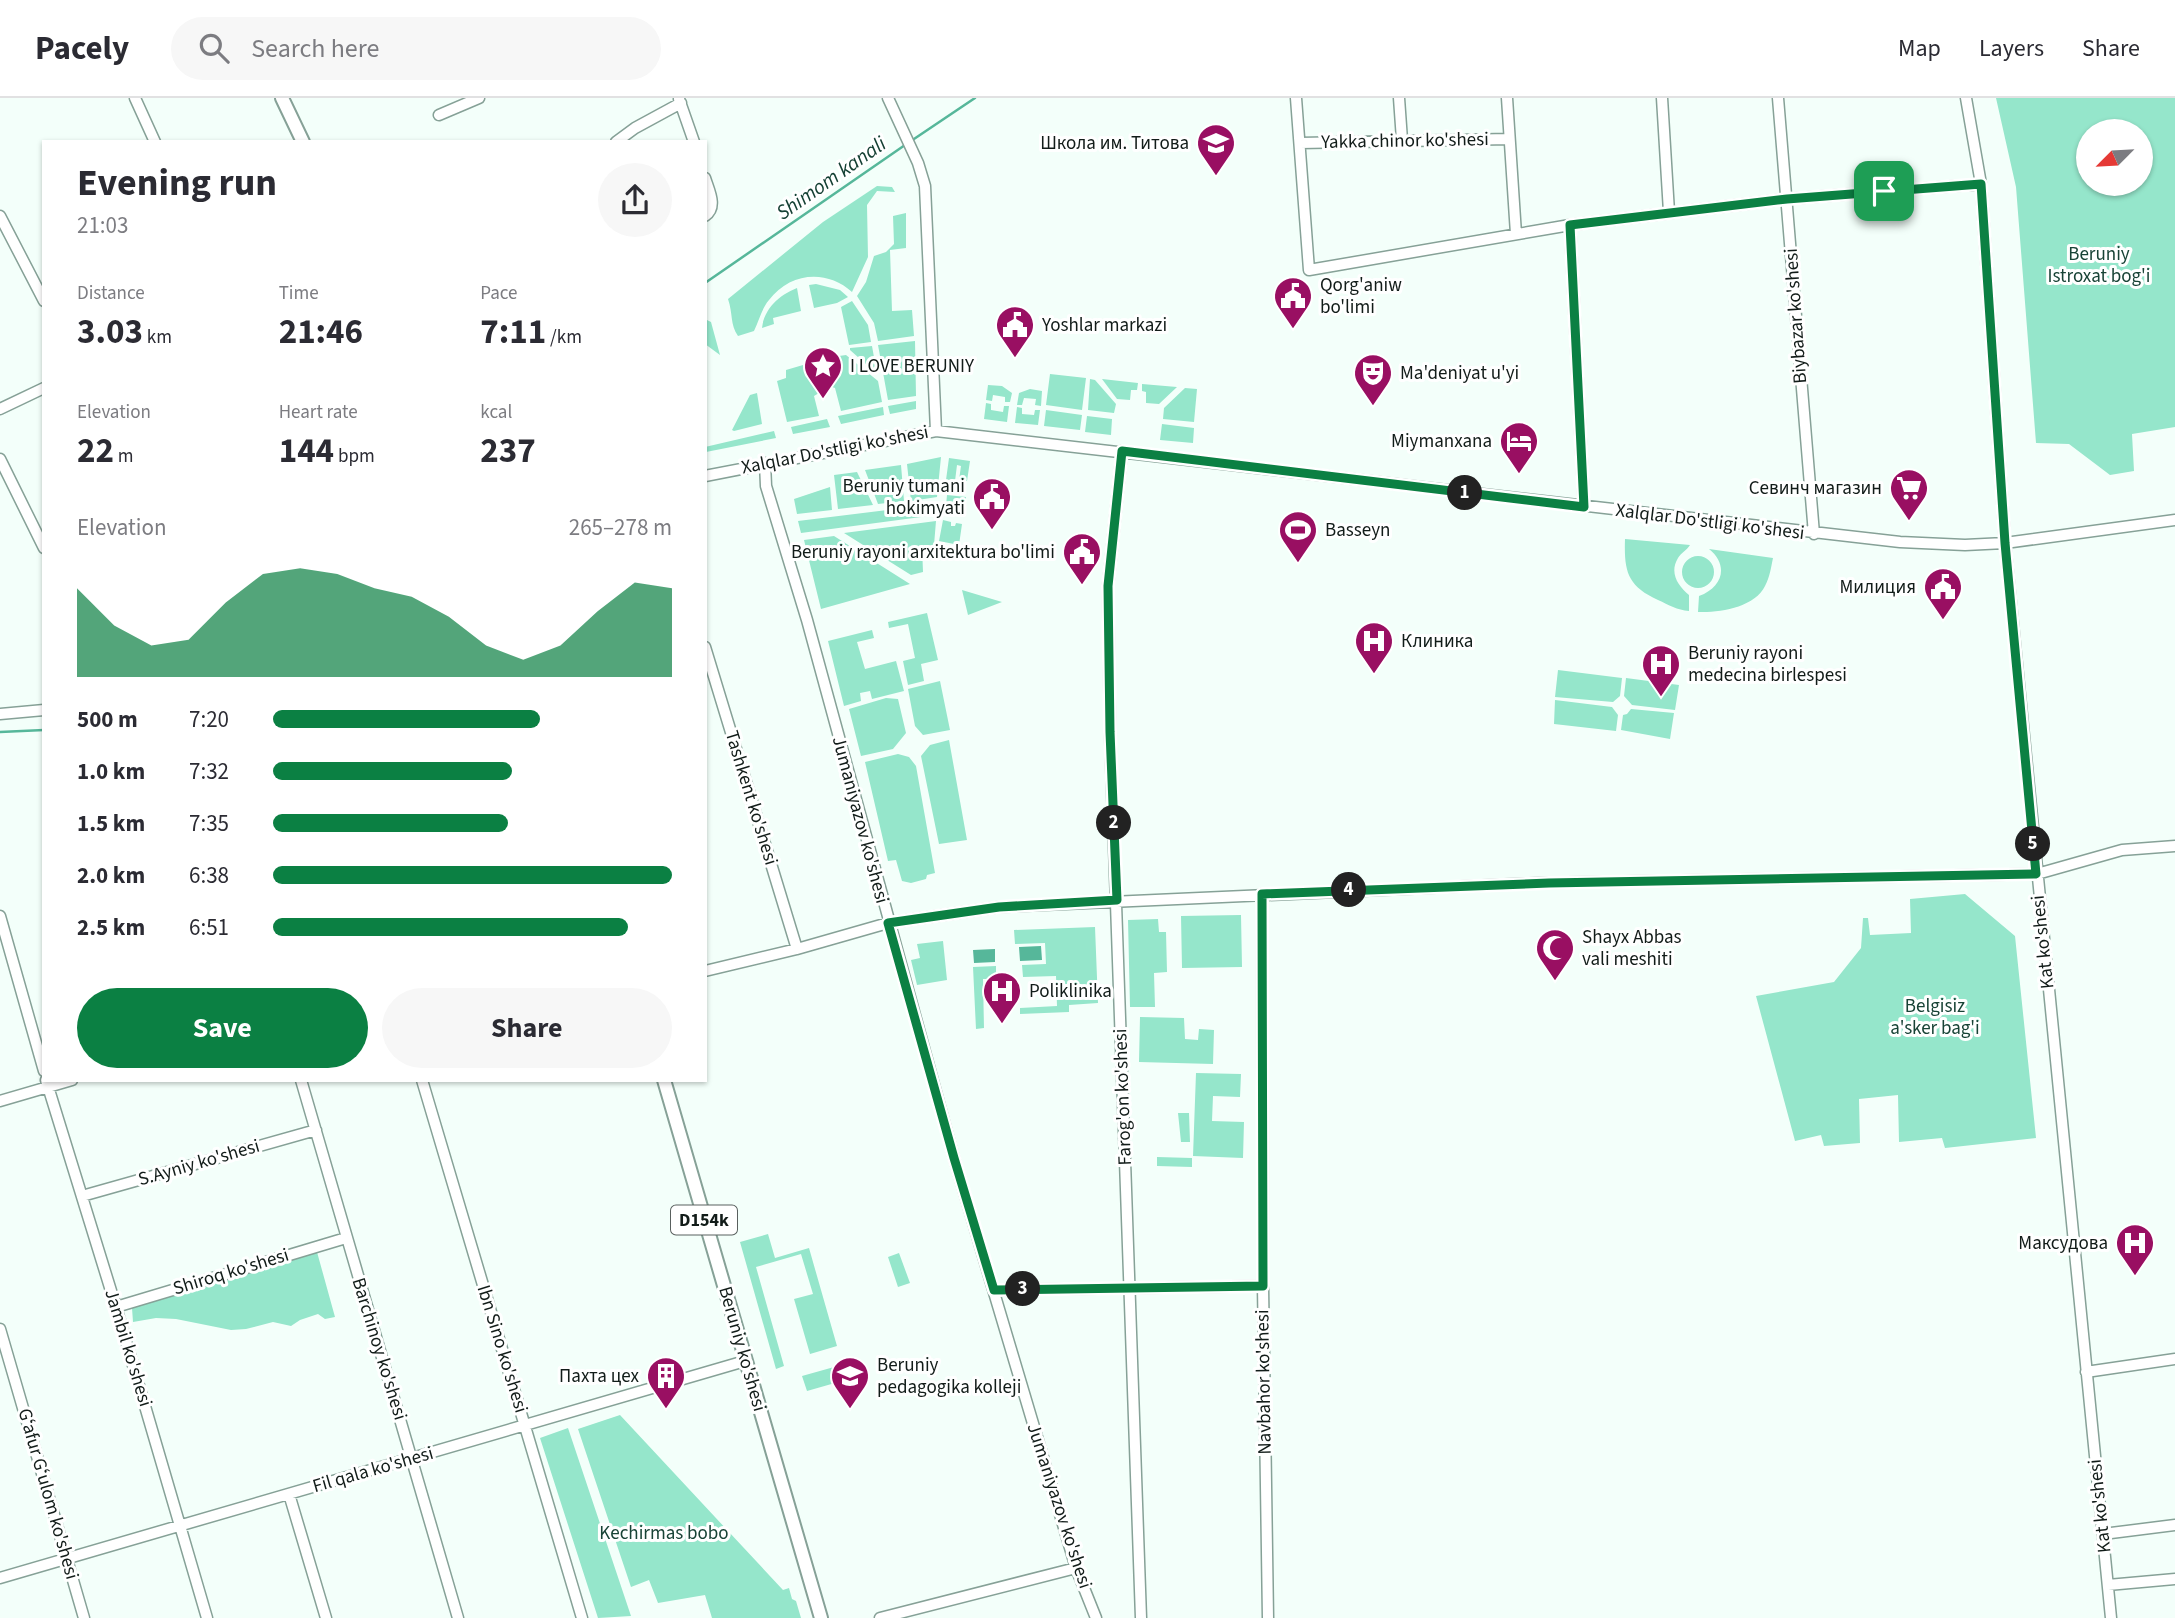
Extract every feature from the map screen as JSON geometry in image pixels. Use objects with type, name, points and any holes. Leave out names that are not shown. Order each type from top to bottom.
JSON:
[{"type":"main road","points":[[282,98],[302,140]]},
{"type":"main road","name":"Beruniy ko'shesi","points":[[665,1082],[821,1618]]},
{"type":"street","points":[[135,98],[154,140]]},
{"type":"street","points":[[439,115],[479,98]]},
{"type":"street","points":[[888,98],[925,186],[936,431]]},
{"type":"street","points":[[1297,98],[1309,270],[1570,225],[1669,212],[1787,199],[1981,184]]},
{"type":"street","points":[[1399,98],[1402,140]]},
{"type":"street","points":[[1507,98],[1516,234]]},
{"type":"street","points":[[1662,98],[1669,212]]},
{"type":"street","name":"Biybazar ko'shesi","points":[[1778,98],[1814,534]]},
{"type":"street","name":"Kat ko'shesi","points":[[1966,98],[1981,184],[2005,543],[2111,1618]]},
{"type":"street","points":[[619,140],[680,101],[693,140]]},
{"type":"street","name":"Yakka chinor ko'shesi","points":[[1300,144],[1509,139]]},
{"type":"street","points":[[707,185],[713,205],[708,215]]},
{"type":"street","points":[[0,216],[42,297]]},
{"type":"street","points":[[1570,225],[1584,507]]},
{"type":"street","points":[[0,409],[42,389]]},
{"type":"street","name":"Xalqlar Do'stligi ko'shesi","points":[[707,475],[936,431],[1900,542],[1965,545],[2005,543],[2175,520]]},
{"type":"street","name":"Farog'on ko'shesi","points":[[1122,451],[1108,586],[1110,732],[1141,1618]]},
{"type":"street","points":[[0,459],[42,544]]},
{"type":"street","name":"Jumaniyazov ko'shesi","points":[[765,463],[766,486],[807,620],[954,1158],[1076,1568],[1096,1618]]},
{"type":"street","name":"Tashkent ko'shesi","points":[[707,654],[797,949]]},
{"type":"street","points":[[0,701],[3,713],[42,710]]},
{"type":"street","points":[[707,971],[888,923],[999,907],[1549,883],[2036,874],[2122,850],[2175,846]]},
{"type":"street","name":"Navbahor ko'shesi","points":[[1262,894],[1263,1286],[1268,1618]]},
{"type":"street","points":[[0,916],[42,1064]]},
{"type":"street","name":"Barchinoy ko'shesi","points":[[303,1082],[458,1618]]},
{"type":"street","name":"Ibn Sino ko'shesi","points":[[423,1082],[582,1618]]},
{"type":"street","points":[[0,1101],[47,1083]]},
{"type":"street","name":"Jambil ko'shesi","points":[[47,1083],[207,1618]]},
{"type":"street","name":"S.Ayniy ko'shesi","points":[[82,1196],[316,1130]]},
{"type":"street","name":"Shiroq ko'shesi","points":[[116,1307],[346,1238]]},
{"type":"street","points":[[994,1290],[1263,1286]]},
{"type":"street","name":"Gʻafur Gʻulom ko'shesi","points":[[0,1329],[84,1618]]},
{"type":"street","points":[[2086,1372],[2175,1359]]},
{"type":"street","name":"Fil qala ko'shesi","points":[[0,1578],[745,1361]]},
{"type":"street","points":[[289,1494],[326,1618]]},
{"type":"street","points":[[2103,1534],[2175,1525]]},
{"type":"street","points":[[880,1618],[903,1616],[1076,1568]]},
{"type":"street","points":[[2108,1585],[2175,1579]]},
{"type":"green space","name":"Beruniy Istroxat bog'i","points":[[1996,98],[2175,98],[2175,427],[2132,434],[2134,471],[2110,475],[2069,444],[2036,443],[2016,187]]},
{"type":"green space","points":[[877,186],[892,187],[895,192],[877,191],[867,205],[868,257],[852,292],[820,277],[798,279],[787,284],[769,300],[754,331],[738,336],[728,299],[823,222]]},
{"type":"green space","points":[[906,213],[906,248],[890,250],[892,311],[912,310],[914,336],[878,341],[874,323],[857,296],[866,282],[874,256],[886,252],[894,244],[893,216]]},
{"type":"green space","points":[[816,284],[840,290],[848,297],[837,303],[814,308],[809,285]]},
{"type":"green space","points":[[797,288],[801,311],[773,318],[774,324],[762,328],[766,315],[774,304]]},
{"type":"green space","points":[[852,301],[868,325],[871,342],[849,345],[841,307]]},
{"type":"green space","points":[[707,320],[711,322],[720,355],[707,345]]},
{"type":"green space","points":[[915,341],[916,396],[888,400],[878,345]]},
{"type":"green space","points":[[872,346],[877,374],[850,350]]},
{"type":"green space","points":[[846,355],[878,381],[882,402],[841,411],[826,365],[832,357]]},
{"type":"green space","points":[[803,365],[813,370],[819,393],[814,396],[819,416],[787,422],[777,381],[786,378],[786,370]]},
{"type":"green space","points":[[1050,374],[1086,378],[1082,410],[1046,405]]},
{"type":"green space","points":[[1090,379],[1095,380],[1116,404],[1114,413],[1088,410]]},
{"type":"green space","points":[[1102,379],[1138,383],[1137,390],[1131,390],[1130,400],[1117,399]]},
{"type":"green space","points":[[1142,384],[1177,387],[1159,404],[1146,403],[1146,392],[1142,391]]},
{"type":"green space","points":[[988,385],[1002,386],[1012,393],[1010,402],[1005,402],[1005,397],[993,395],[992,401],[986,400]]},
{"type":"green space","points":[[1185,388],[1197,389],[1194,422],[1163,419],[1164,408]]},
{"type":"green space","points":[[1030,389],[1042,391],[1041,406],[1035,405],[1036,399],[1024,398],[1022,405],[1017,405],[1019,393]]},
{"type":"green space","points":[[757,393],[762,424],[732,430],[750,395]]},
{"type":"green space","points":[[916,401],[916,409],[890,414],[888,406]]},
{"type":"green space","points":[[986,403],[991,404],[991,410],[1003,412],[1004,406],[1009,406],[1007,422],[984,419]]},
{"type":"green space","points":[[883,407],[884,415],[841,424],[838,416]]},
{"type":"green space","points":[[1017,407],[1022,408],[1022,414],[1034,415],[1035,410],[1040,410],[1038,425],[1015,423]]},
{"type":"green space","points":[[1046,410],[1082,415],[1080,430],[1044,426]]},
{"type":"green space","points":[[1087,416],[1112,419],[1111,435],[1085,432]]},
{"type":"green space","points":[[827,419],[830,427],[793,434],[791,427]]},
{"type":"green space","points":[[1162,424],[1194,428],[1193,443],[1160,440]]},
{"type":"green space","points":[[774,431],[776,438],[707,452],[707,447]]},
{"type":"green space","points":[[941,457],[937,497],[911,501],[907,464]]},
{"type":"green space","points":[[949,458],[970,461],[967,481],[959,480],[961,466],[957,465],[955,481],[946,480]]},
{"type":"green space","points":[[901,465],[904,501],[878,504],[865,470]]},
{"type":"green space","points":[[857,472],[873,505],[838,509],[834,475]]},
{"type":"green space","points":[[830,487],[832,510],[797,514],[794,499]]},
{"type":"green space","points":[[947,495],[966,497],[964,508],[946,506]]},
{"type":"green space","points":[[936,504],[936,515],[801,533],[798,521]]},
{"type":"green space","points":[[943,520],[951,522],[951,526],[962,524],[959,545],[939,541]]},
{"type":"green space","points":[[936,521],[934,545],[922,546],[923,572],[911,575],[844,533]]},
{"type":"green space","points":[[834,536],[910,584],[821,609],[804,540]]},
{"type":"green space","points":[[1625,539],[1690,545],[1678,558],[1674,569],[1678,583],[1689,595],[1689,611],[1648,595],[1634,583],[1625,560]]},
{"type":"green space","points":[[1709,549],[1773,558],[1768,579],[1760,593],[1736,607],[1698,612],[1699,596],[1714,587],[1720,575],[1719,562]]},
{"type":"green space","points":[[1698,556],[1710,560],[1714,572],[1710,584],[1698,588],[1686,584],[1682,572],[1686,560]]},
{"type":"green space","points":[[962,590],[1002,602],[968,615]]},
{"type":"green space","points":[[927,613],[938,660],[921,664],[924,681],[908,685],[903,661],[915,658],[908,624],[889,628],[888,622]]},
{"type":"green space","points":[[872,630],[874,638],[857,642],[865,669],[896,661],[904,691],[872,699],[870,691],[860,693],[861,701],[844,706],[828,641]]},
{"type":"green space","points":[[1558,670],[1622,678],[1620,696],[1613,702],[1555,697]]},
{"type":"green space","points":[[1626,678],[1679,685],[1675,710],[1632,705],[1624,696]]},
{"type":"green space","points":[[940,681],[950,730],[923,735],[915,726],[908,689]]},
{"type":"green space","points":[[886,698],[898,699],[906,733],[893,749],[861,756],[849,709]]},
{"type":"green space","points":[[1555,700],[1612,707],[1618,715],[1616,731],[1554,724]]},
{"type":"green space","points":[[1631,709],[1674,713],[1670,739],[1621,730],[1623,715]]},
{"type":"green space","points":[[949,740],[967,840],[939,844],[921,756],[930,745]]},
{"type":"green space","points":[[898,754],[909,757],[916,766],[935,873],[911,883],[902,881],[896,860],[888,861],[865,762]]},
{"type":"green space","name":"Belgisiz a'sker bag'i","points":[[1965,894],[2015,936],[2036,1138],[1945,1148],[1942,1138],[1899,1142],[1898,1095],[1859,1099],[1860,1143],[1824,1146],[1821,1135],[1795,1141],[1756,996],[1834,982],[1861,948],[1863,918],[1868,918],[1870,935],[1911,933],[1910,899]]},
{"type":"green space","points":[[1241,915],[1242,967],[1182,968],[1181,916]]},
{"type":"green space","points":[[1158,919],[1159,932],[1166,932],[1167,972],[1154,973],[1155,1007],[1130,1007],[1128,920]]},
{"type":"green space","points":[[1095,927],[1098,1003],[1069,1005],[1069,1012],[1020,1014],[1020,1008],[1057,1006],[1056,976],[1023,977],[1022,965],[1046,964],[1045,943],[1015,944],[1014,930]]},
{"type":"green space","points":[[943,941],[947,980],[917,985],[911,960],[920,958],[917,944]]},
{"type":"green space","points":[[996,966],[996,979],[983,979],[984,1028],[976,1029],[973,967]]},
{"type":"green space","points":[[1140,1017],[1184,1018],[1185,1039],[1198,1040],[1199,1029],[1214,1030],[1213,1064],[1139,1062]]},
{"type":"green space","points":[[1196,1073],[1241,1074],[1240,1097],[1213,1096],[1212,1121],[1244,1122],[1243,1158],[1193,1156]]},
{"type":"green space","points":[[1178,1113],[1189,1113],[1190,1142],[1181,1142]]},
{"type":"green space","points":[[1157,1157],[1192,1158],[1192,1167],[1157,1166]]},
{"type":"green space","points":[[768,1234],[775,1258],[809,1248],[837,1346],[810,1354],[794,1299],[813,1294],[801,1254],[756,1267],[784,1366],[776,1369],[740,1242]]},
{"type":"green space","points":[[317,1252],[335,1317],[325,1319],[318,1314],[291,1326],[273,1322],[231,1330],[176,1319],[156,1318],[133,1322],[132,1308]]},
{"type":"green space","points":[[899,1253],[910,1283],[898,1287],[888,1257]]},
{"type":"green space","points":[[859,1360],[863,1375],[807,1391],[802,1376]]},
{"type":"green space","name":"Kechirmas bobo","points":[[620,1415],[783,1590],[789,1588],[801,1618],[712,1618],[705,1595],[658,1603],[649,1580],[631,1587],[578,1429]]},
{"type":"green space","points":[[568,1428],[631,1616],[598,1618],[540,1438]]},
{"type":"shaded area","points":[[1041,946],[1042,960],[1020,961],[1019,947]]},
{"type":"shaded area","points":[[995,949],[995,962],[974,963],[973,950]]},
{"type":"waterway","name":"Shimom kanali","points":[[911,141],[975,98]]},
{"type":"waterway","name":"Shimom kanali","points":[[707,282],[905,145]]},
{"type":"waterway","name":"Shimom kanali","points":[[0,732],[42,730]]},
{"type":"place","name":"Школа им. Титова","points":[[1216,177]]},
{"type":"place","name":"Qorg'aniw bo'limi","points":[[1293,330]]},
{"type":"place","name":"Yoshlar markazi","points":[[1015,359]]},
{"type":"place","name":"I LOVE BERUNIY","points":[[823,400]]},
{"type":"place","name":"Ma'deniyat u'yi","points":[[1373,407]]},
{"type":"place","name":"Miymanxana","points":[[1519,475]]},
{"type":"place","name":"Севинч магазин","points":[[1909,522]]},
{"type":"place","name":"Beruniy tumani hokimyati","points":[[992,531]]},
{"type":"place","name":"Basseyn","points":[[1298,564]]},
{"type":"place","name":"Beruniy rayoni arxitektura bo'limi","points":[[1082,586]]},
{"type":"place","name":"Милиция","points":[[1943,621]]},
{"type":"place","name":"Клиника","points":[[1374,675]]},
{"type":"place","name":"Beruniy rayoni medecina birlespesi","points":[[1661,698]]},
{"type":"place","name":"Shayx Abbas vali meshiti","points":[[1555,982]]},
{"type":"place","name":"Poliklinika","points":[[1002,1025]]},
{"type":"place","name":"Максудова","points":[[2135,1277]]},
{"type":"place","name":"Пахта цех","points":[[666,1410]]},
{"type":"place","name":"Beruniy pedagogika kolleji","points":[[850,1410]]},
{"type":"route","points":[[1981,184],[2005,543],[2036,874],[1549,883],[1262,894],[1263,1286],[994,1290],[888,923],[999,907],[1117,900],[1110,732],[1108,586],[1122,451],[1584,507],[1570,225],[1787,199],[1884,191],[1981,184]]}]
